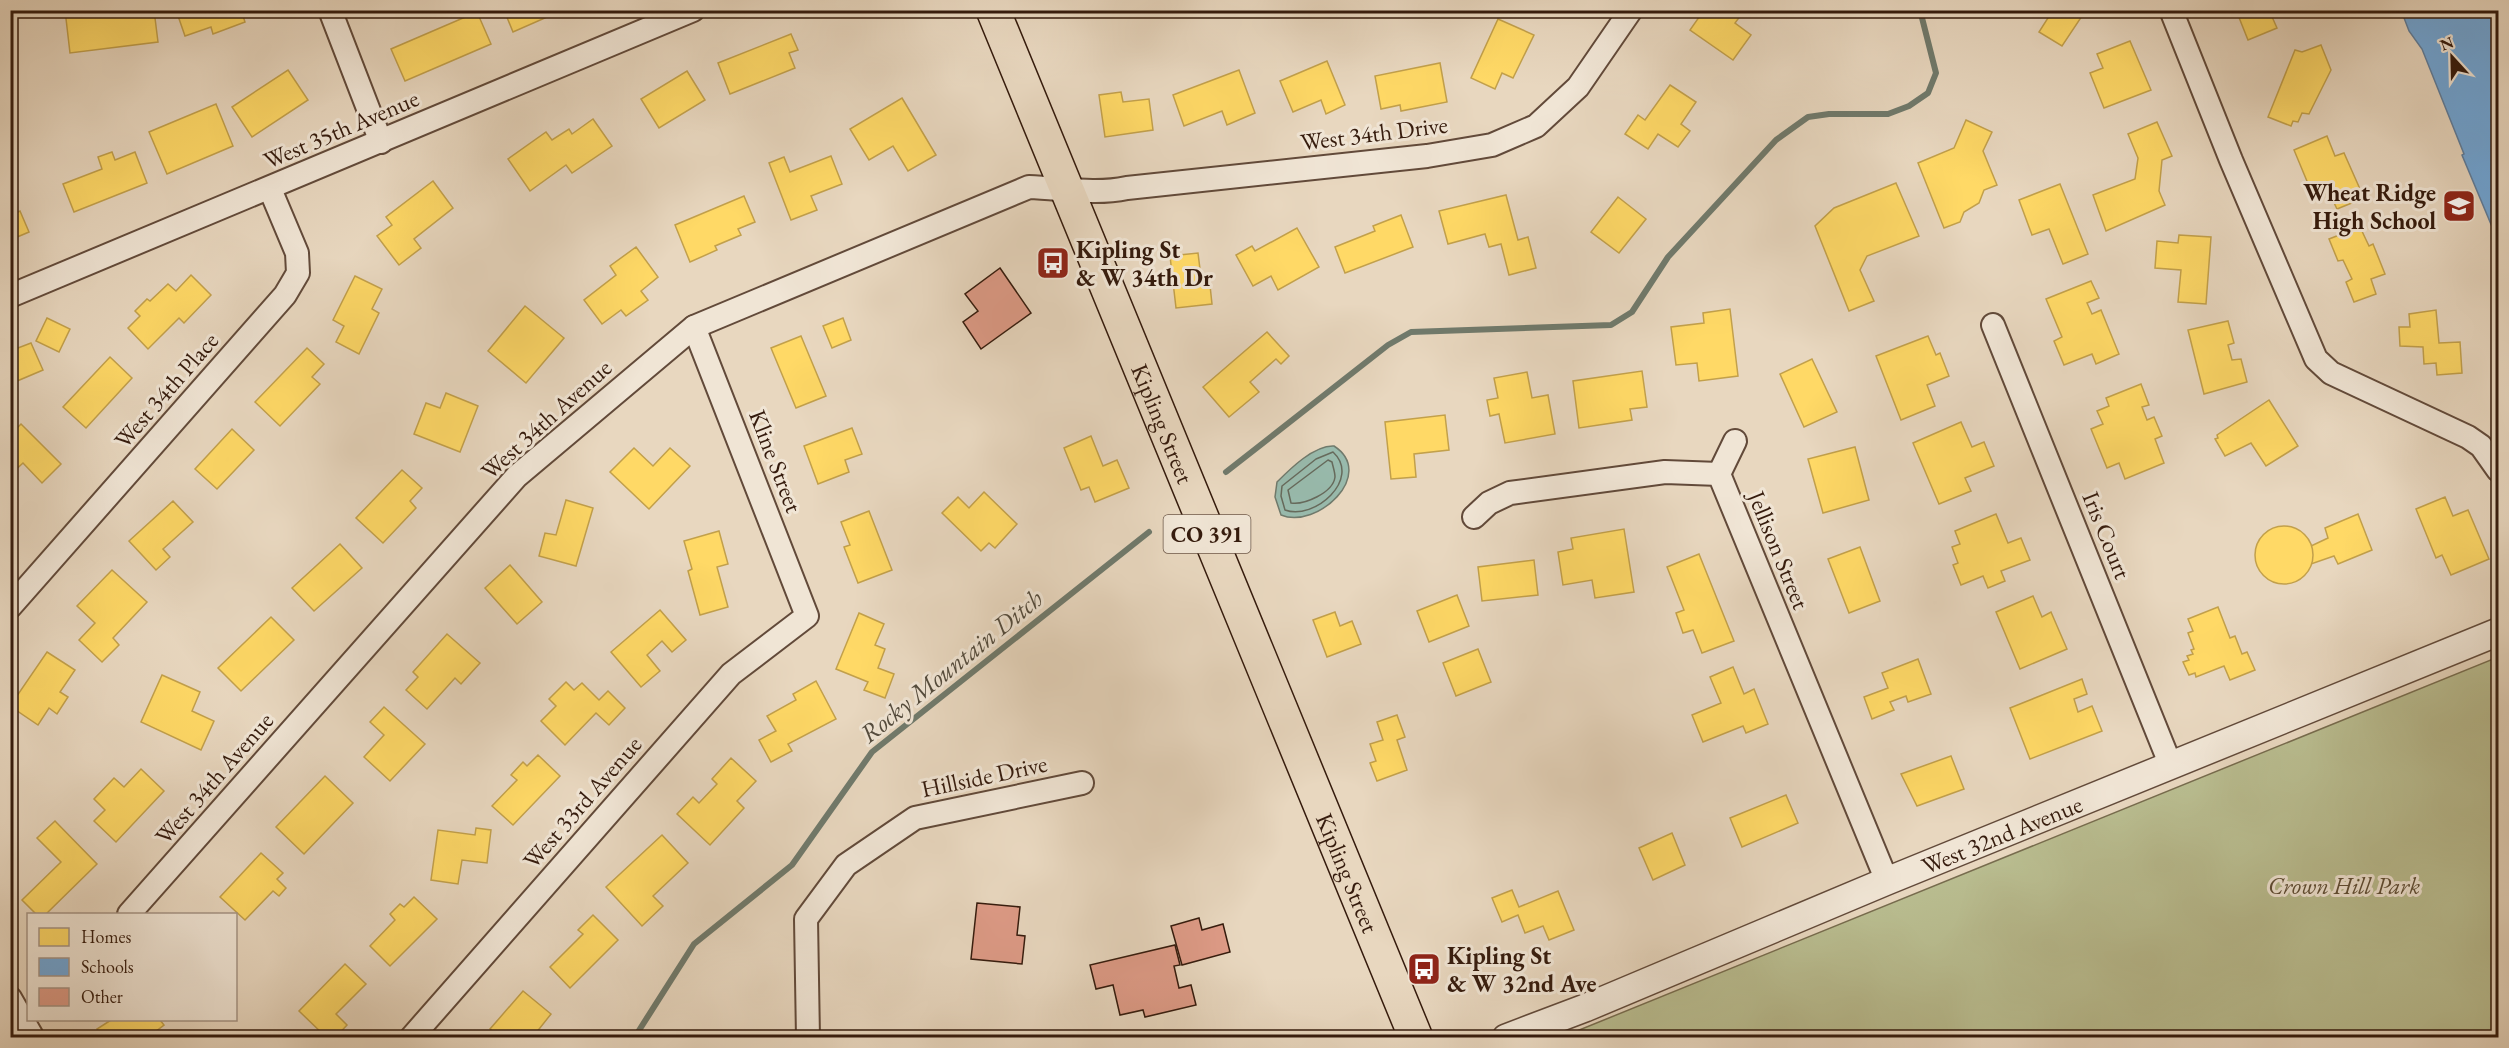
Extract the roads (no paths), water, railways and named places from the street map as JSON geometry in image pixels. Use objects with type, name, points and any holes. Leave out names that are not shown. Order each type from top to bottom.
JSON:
[{"type":"main road","name":"Kipling Street","points":[[993,10],[1416,1038]]},
{"type":"street","points":[[330,10],[381,142]]},
{"type":"street","name":"West 35th Avenue","points":[[10,296],[381,142],[647,19],[693,10]]},
{"type":"street","name":"West 34th Drive","points":[[1066,188],[1103,193],[1127,188],[1427,156],[1492,145],[1536,126],[1578,87],[1631,10]]},
{"type":"street","points":[[2171,10],[2231,160],[2316,359],[2331,374],[2468,437],[2481,447],[2499,470]]},
{"type":"street","name":"West 34th Avenue","points":[[131,913],[517,476],[694,327],[1029,187],[1066,188]]},
{"type":"street","name":"West 34th Place","points":[[10,608],[285,295],[298,273],[297,254],[270,189]]},
{"type":"street","name":"Iris Court","points":[[1993,325],[2171,766]]},
{"type":"street","name":"Kline Street","points":[[694,327],[807,616]]},
{"type":"street","points":[[1719,474],[1735,441]]},
{"type":"street","name":"Jellison Street","points":[[1474,518],[1489,503],[1510,493],[1665,472],[1719,474],[1887,881]]},
{"type":"street","name":"West 33rd Avenue","points":[[411,1038],[731,674],[807,616]]},
{"type":"street","name":"West 32nd Avenue","points":[[1506,1038],[1585,1008],[1887,881],[2499,632]]},
{"type":"street","name":"Hillside Drive","points":[[808,1038],[806,919],[846,865],[915,818],[1082,783]]},
{"type":"street","points":[[10,999],[33,1029]]},
{"type":"water","points":[[1334,446],[1346,458],[1349,471],[1346,484],[1337,497],[1325,507],[1311,514],[1295,517],[1281,515],[1275,497],[1277,482],[1295,465],[1318,449]]},
{"type":"waterway","name":"Rocky Mountain Ditch","points":[[1226,472],[1388,345],[1411,332],[1611,325],[1632,312],[1668,257],[1776,140],[1808,117],[1829,114],[1888,114],[1909,106],[1928,93],[1936,73],[1920,10]]},
{"type":"waterway","name":"Rocky Mountain Ditch","points":[[638,1038],[638,1032],[694,944],[792,865],[872,752],[1149,532]]},
{"type":"place","name":"Wheat Ridge High School","points":[[2459,206]]},
{"type":"place","name":"Kipling St & W 34th Dr","points":[[1053,263]]},
{"type":"place","name":"Kipling St & W 32nd Ave","points":[[1424,969]]},
{"type":"park label","name":"Crown Hill Park","points":[[2344,885]]}]
